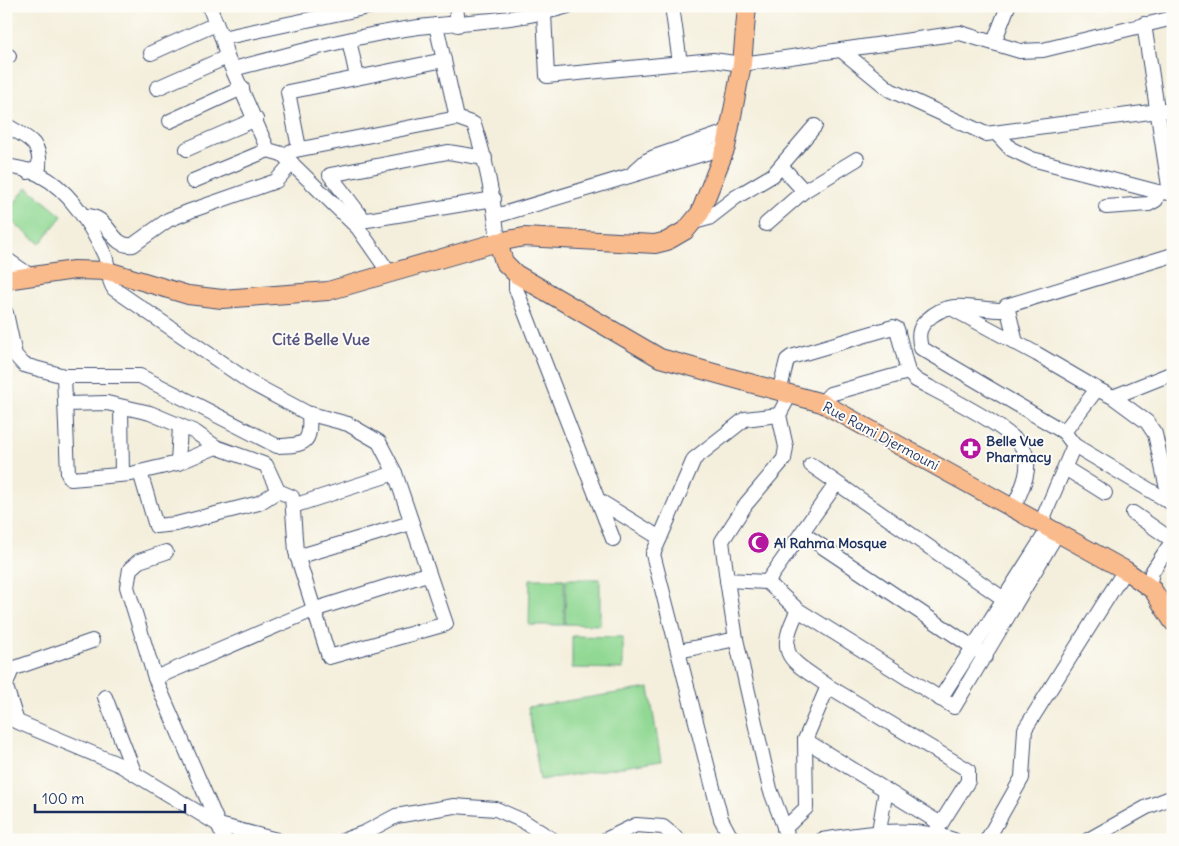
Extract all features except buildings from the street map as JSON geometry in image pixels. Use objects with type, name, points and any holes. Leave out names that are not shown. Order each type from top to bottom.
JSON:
[{"type":"main road","points":[[6,280],[74,270],[108,271],[188,295],[222,299],[328,291],[498,242],[524,237],[655,244],[677,236],[694,222],[700,213],[727,139],[742,64],[747,6]]},
{"type":"main road","name":"Rue Rami Djermouni","points":[[498,242],[504,262],[516,274],[660,358],[822,403],[1014,507],[1125,570],[1149,587],[1169,613],[1173,622]]},
{"type":"street","points":[[209,6],[230,63],[268,150],[287,159],[358,221]]},
{"type":"street","points":[[222,38],[330,10],[373,6]]},
{"type":"street","points":[[456,6],[458,24]]},
{"type":"street","points":[[157,88],[230,63],[436,25],[544,13],[568,6]]},
{"type":"street","points":[[672,6],[680,63]]},
{"type":"street","points":[[994,42],[1008,6]]},
{"type":"street","points":[[544,13],[547,76],[713,60],[742,64],[960,34],[994,42],[1020,51],[1042,50],[1173,18]]},
{"type":"street","points":[[151,53],[216,24]]},
{"type":"street","points":[[1144,24],[1167,193]]},
{"type":"street","points":[[436,25],[456,118]]},
{"type":"street","points":[[349,40],[358,78]]},
{"type":"street","points":[[841,50],[890,90],[975,131],[997,134],[1010,130],[1173,109]]},
{"type":"street","points":[[299,148],[288,92],[444,60]]},
{"type":"street","points":[[170,121],[242,88]]},
{"type":"street","points":[[84,216],[92,215],[100,218],[121,243],[133,245],[168,220],[276,181],[287,159],[299,148],[456,118],[474,124],[485,158],[494,199],[498,242]]},
{"type":"street","points":[[187,149],[256,119]]},
{"type":"street","points":[[6,125],[36,144],[40,156],[39,167],[28,172]]},
{"type":"street","points":[[694,222],[709,218],[782,167],[815,126]]},
{"type":"street","points":[[997,134],[1011,149],[1032,159],[1167,193]]},
{"type":"street","points":[[496,216],[632,175],[646,161],[654,157],[727,139]]},
{"type":"street","points":[[193,181],[268,150]]},
{"type":"street","points":[[390,274],[330,175],[448,152],[485,158]]},
{"type":"street","points":[[766,224],[804,191],[857,159]]},
{"type":"street","points":[[6,166],[40,175],[64,194],[84,216],[105,257],[114,289],[251,383],[310,414],[348,424],[379,442],[394,473],[427,574],[446,624],[329,658],[297,557],[292,497],[278,491],[266,465],[216,447],[195,432],[150,413],[107,403],[66,404]]},
{"type":"street","points":[[782,167],[804,191]]},
{"type":"street","points":[[1106,207],[1149,204],[1167,193]]},
{"type":"street","points":[[358,221],[494,199]]},
{"type":"street","points":[[1016,342],[1006,306],[1173,255]]},
{"type":"street","points":[[6,258],[31,276]]},
{"type":"street","points":[[516,274],[516,289],[613,539]]},
{"type":"street","points":[[1008,310],[948,306],[936,311],[924,322],[918,335],[921,348],[1064,432],[1074,445],[1173,504]]},
{"type":"street","points":[[948,306],[1113,397],[1147,422],[1154,434],[1166,484],[1173,497]]},
{"type":"street","points":[[6,313],[18,359],[29,366],[64,376],[140,376],[277,446],[299,445],[308,439],[310,433],[310,414]]},
{"type":"street","points":[[786,835],[770,789],[736,639],[722,541],[746,504],[784,459],[786,447],[780,415],[786,365],[792,356],[893,327],[897,329],[905,354],[908,372],[916,380],[1010,433],[1024,450],[1027,462],[1026,479],[1014,507]]},
{"type":"street","points":[[822,403],[830,394],[908,372]]},
{"type":"street","points":[[1113,397],[1173,373]]},
{"type":"street","points":[[64,376],[68,474],[71,479],[140,472],[178,463],[216,447]]},
{"type":"street","points":[[1064,432],[1097,389]]},
{"type":"street","points":[[121,407],[122,474]]},
{"type":"street","points":[[732,838],[721,819],[653,554],[694,459],[745,419],[780,415]]},
{"type":"street","points":[[178,463],[180,426]]},
{"type":"street","points":[[727,580],[767,582],[798,610],[954,707],[986,656],[1009,603],[1049,527],[1065,468],[1074,445]]},
{"type":"street","points":[[811,465],[1009,603]]},
{"type":"street","points":[[1065,468],[1105,493]]},
{"type":"street","points":[[140,472],[156,526],[176,524],[259,503],[278,491]]},
{"type":"street","points":[[293,506],[394,473]]},
{"type":"street","points":[[767,582],[836,484]]},
{"type":"street","points":[[598,500],[660,538]]},
{"type":"street","points":[[1133,513],[1172,539],[1152,572],[1149,587]]},
{"type":"street","points":[[297,557],[411,523]]},
{"type":"street","points":[[802,534],[986,656]]},
{"type":"street","points":[[166,552],[139,560],[130,570],[127,587],[155,678],[225,840]]},
{"type":"street","points":[[987,840],[1022,778],[1025,729],[1125,570]]},
{"type":"street","points":[[155,678],[313,610],[427,574]]},
{"type":"street","points":[[940,699],[972,646],[1009,603]]},
{"type":"street","points":[[798,610],[790,627],[788,653],[791,660],[828,686],[968,770],[968,782],[938,829]]},
{"type":"street","points":[[679,651],[736,639]]},
{"type":"street","points":[[92,641],[12,669],[6,685],[12,719],[134,772],[219,825],[277,840]]},
{"type":"street","points":[[786,835],[806,808],[805,740],[828,686]]},
{"type":"street","points":[[105,697],[134,772]]},
{"type":"street","points":[[805,740],[886,790],[954,840]]},
{"type":"street","points":[[879,831],[886,790]]},
{"type":"street","points":[[1088,840],[1147,807],[1173,797]]},
{"type":"street","points":[[344,840],[366,832],[396,816],[454,806],[496,809],[523,821],[553,840]]},
{"type":"street","points":[[605,840],[636,825],[663,827],[678,840]]},
{"type":"street","points":[[822,840],[879,831],[938,829]]},
{"type":"green space","points":[[27,187],[62,216],[40,244],[6,217],[6,213]]},
{"type":"green space","points":[[530,579],[564,579],[564,625],[529,625]]},
{"type":"green space","points":[[566,579],[600,579],[600,625],[565,624]]},
{"type":"green space","points":[[572,636],[623,637],[623,669],[572,668]]},
{"type":"green space","points":[[649,688],[661,761],[540,780],[528,707]]},
{"type":"place","name":"Belle Vue Pharmacy","points":[[970,449]]},
{"type":"place","name":"Al Rahma Mosque","points":[[758,543]]},
{"type":"district","name":"Cité Belle Vue","points":[[321,339]]}]
